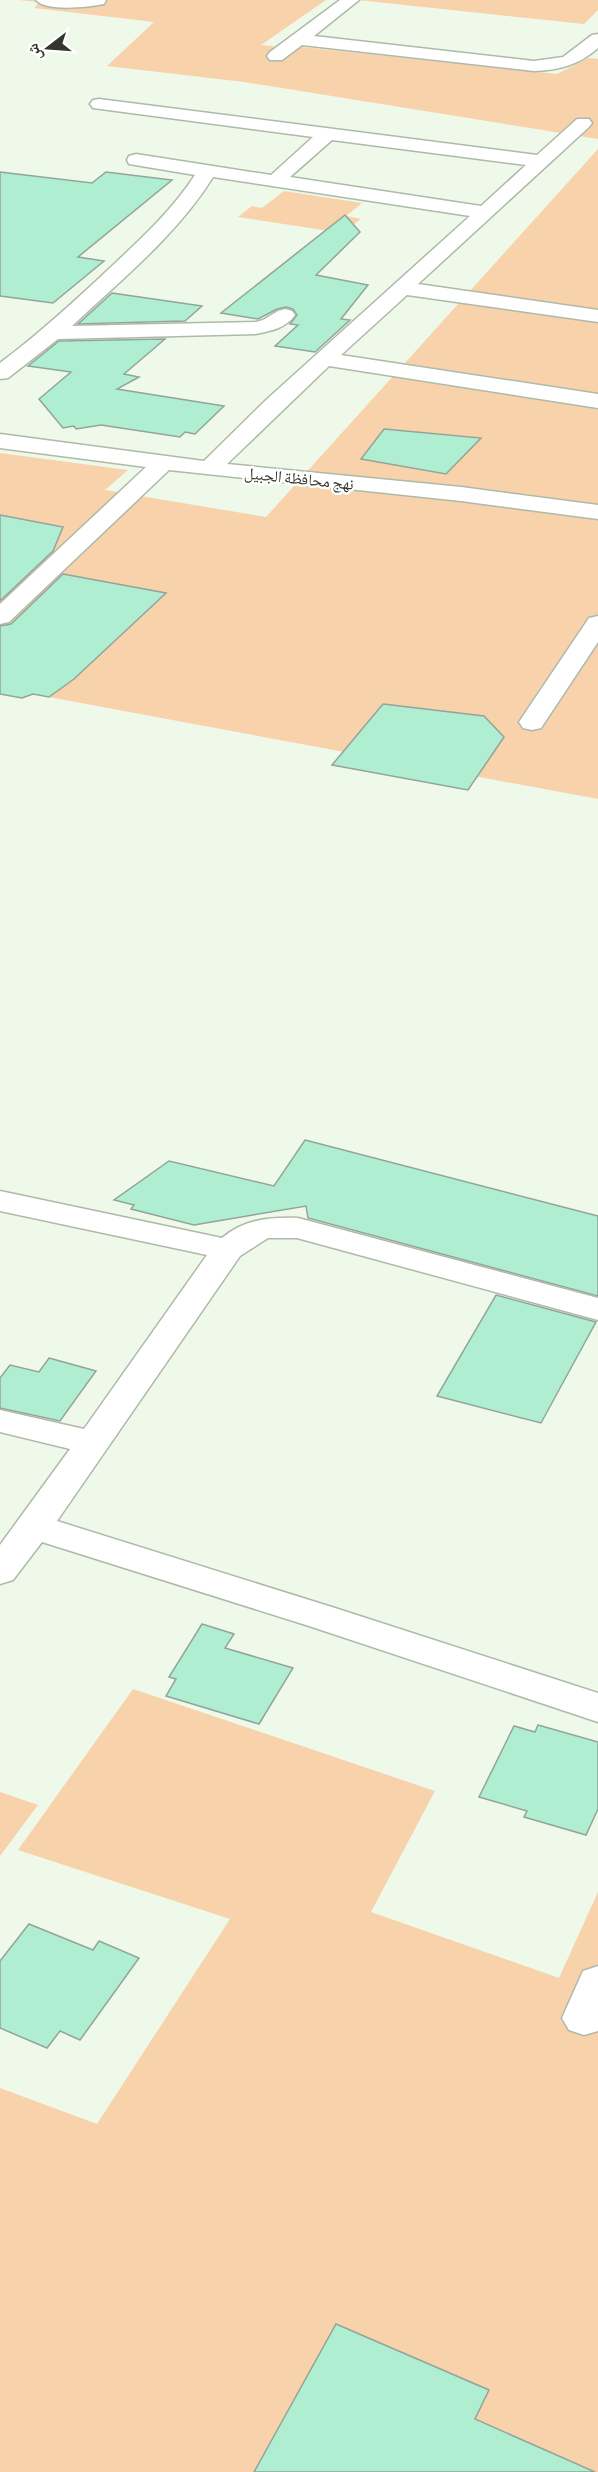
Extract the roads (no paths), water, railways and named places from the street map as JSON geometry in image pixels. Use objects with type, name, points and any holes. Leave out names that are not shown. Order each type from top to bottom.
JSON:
[{"type":"street","points":[[44,0],[82,3],[98,0]]},
{"type":"street","points":[[276,56],[351,0]]},
{"type":"street","points":[[298,39],[534,66],[562,64],[579,57],[598,39]]},
{"type":"street","points":[[99,104],[540,161]]},
{"type":"street","points":[[209,469],[274,405],[583,123]]},
{"type":"street","points":[[274,181],[329,134]]},
{"type":"street","points":[[136,160],[483,212]]},
{"type":"street","points":[[0,373],[53,333],[144,247],[190,198],[207,171]]},
{"type":"street","points":[[403,288],[598,316]]},
{"type":"street","points":[[53,333],[256,328],[270,325],[285,315]]},
{"type":"street","points":[[326,359],[490,382],[598,401]]},
{"type":"street","name":"نهج محافظة الجبيل","points":[[0,441],[209,469],[461,494],[598,512]]},
{"type":"street","points":[[0,617],[164,463]]},
{"type":"street","points":[[532,723],[598,623]]},
{"type":"street","points":[[0,1202],[228,1249]]},
{"type":"street","points":[[0,1571],[34,1527],[228,1249],[256,1229],[273,1226],[298,1228],[598,1309]]},
{"type":"street","points":[[0,1421],[92,1443]]},
{"type":"street","points":[[34,1527],[322,1617],[598,1708]]}]
